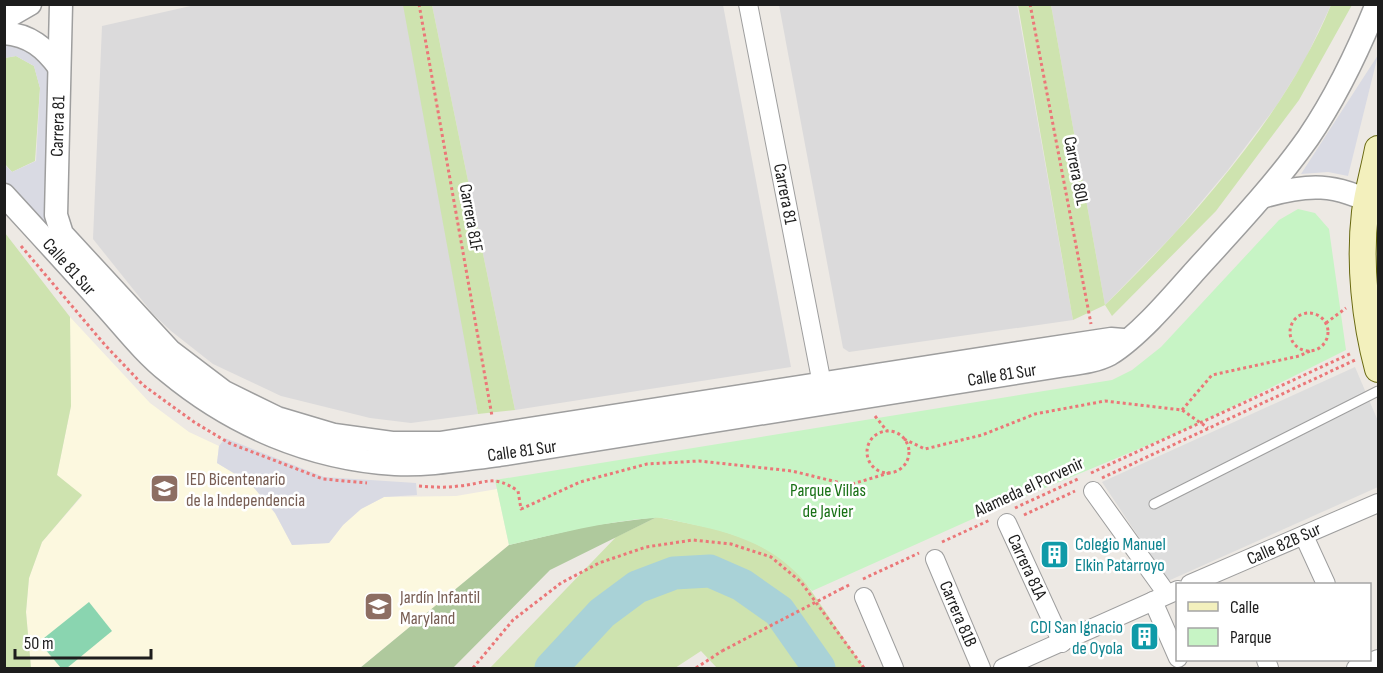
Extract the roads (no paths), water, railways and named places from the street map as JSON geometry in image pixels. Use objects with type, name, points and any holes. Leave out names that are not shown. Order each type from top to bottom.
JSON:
[{"type":"main road","points":[[1370,357],[1364,233],[1373,203],[1377,160]]},
{"type":"street","points":[[4,19],[30,4]]},
{"type":"street","name":"Carrera 81","points":[[748,4],[822,384]]},
{"type":"street","name":"Calle 81 Sur","points":[[4,195],[152,358],[189,389],[223,412],[259,431],[297,446],[350,458],[395,464],[418,464],[499,455],[1083,362],[1110,354],[1150,321],[1262,197],[1308,138],[1360,48],[1377,4]]},
{"type":"street","name":"Carrera 81","points":[[67,6],[59,67],[56,215],[62,234],[70,243]]},
{"type":"street","points":[[4,33],[16,34],[38,44],[59,67]]},
{"type":"street","points":[[1262,197],[1306,186],[1340,190],[1373,203]]},
{"type":"street","name":"Calle 81 Sur","points":[[70,243],[170,351],[192,370],[224,392],[277,418],[334,435],[392,443],[440,443],[495,436],[1111,339],[1127,340]]},
{"type":"street","points":[[1090,487],[1166,595],[1176,648]]},
{"type":"street","name":"Calle 82B Sur","points":[[1200,583],[1230,577],[1304,536],[1378,503]]},
{"type":"street","name":"Carrera 81A","points":[[1004,517],[1062,643]]},
{"type":"street","points":[[1304,536],[1325,583]]},
{"type":"street","name":"Carrera 81B","points":[[932,552],[981,669]]},
{"type":"street","points":[[1003,669],[1166,595]]},
{"type":"street","points":[[864,597],[894,669]]},
{"type":"lane","points":[[1154,504],[1378,391]]},
{"type":"waterway","points":[[551,668],[602,613],[637,587],[674,573],[710,571],[742,585],[779,611],[819,668]]},
{"type":"place","name":"IED Bicentenario de la Independencia","points":[[165,489]]},
{"type":"place","name":"Colegio Manuel Elkin Patarroyo","points":[[1054,554]]},
{"type":"place","name":"Jardín Infantil Maryland","points":[[379,607]]},
{"type":"place","name":"CDI San Ignacio de Oyola","points":[[1144,637]]},
{"type":"park label","name":"Parque Villas de Javier","points":[[828,500]]}]
